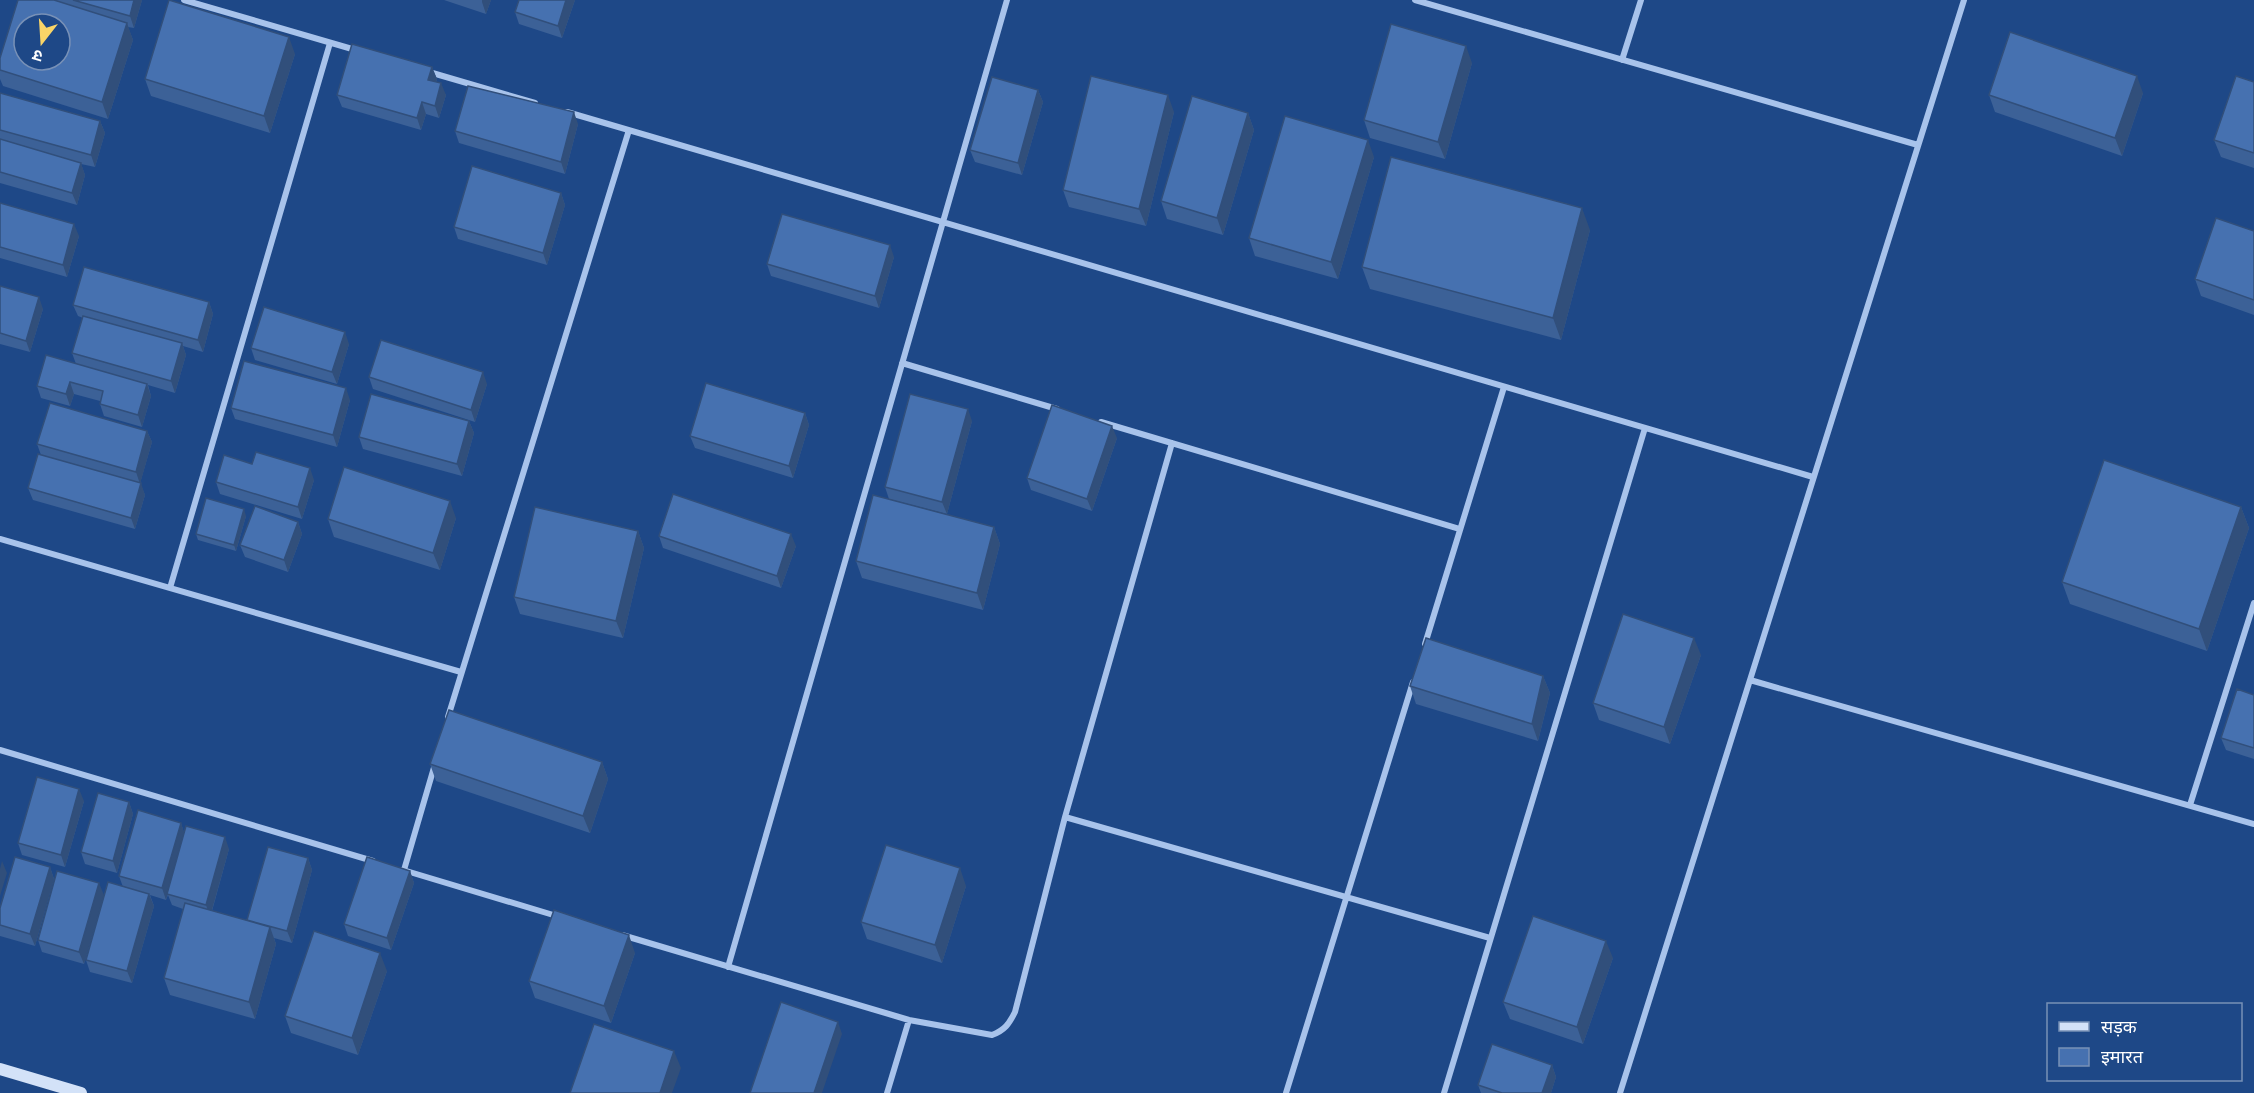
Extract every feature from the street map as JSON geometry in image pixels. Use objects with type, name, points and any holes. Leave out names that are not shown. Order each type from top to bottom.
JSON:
[{"type":"street","points":[[184,0],[363,52]]},
{"type":"street","points":[[728,967],[1007,0]]},
{"type":"street","points":[[1415,0],[1918,146]]},
{"type":"street","points":[[1622,60],[1641,0]]},
{"type":"street","points":[[1620,1093],[1964,0]]},
{"type":"street","points":[[170,588],[330,42]]},
{"type":"street","points":[[418,69],[540,104]]},
{"type":"street","points":[[563,111],[1814,477]]},
{"type":"street","points":[[445,727],[629,130]]},
{"type":"street","points":[[902,363],[1059,410]]},
{"type":"street","points":[[1422,652],[1504,387]]},
{"type":"street","points":[[1093,420],[1460,529]]},
{"type":"street","points":[[1444,1093],[1645,428]]},
{"type":"street","points":[[616,933],[909,1020],[992,1035],[1002,1031],[1015,1012],[1065,817],[1172,443]]},
{"type":"street","points":[[0,539],[461,672]]},
{"type":"street","points":[[2190,805],[2254,603]]},
{"type":"street","points":[[1286,1093],[1415,674]]},
{"type":"street","points":[[1750,680],[2254,824]]},
{"type":"street","points":[[0,750],[382,863]]},
{"type":"street","points":[[404,870],[436,760]]},
{"type":"street","points":[[1065,817],[1490,938]]},
{"type":"street","points":[[393,867],[572,920]]},
{"type":"street","points":[[887,1093],[909,1020]]},
{"type":"street","points":[[0,1069],[81,1093]]},
{"type":"building","points":[[18,0],[54,0],[127,23],[102,102],[0,70],[0,58],[12,19],[12,72],[72,72],[72,12],[14,12]]},
{"type":"building","points":[[73,0],[134,0],[130,16]]},
{"type":"building","points":[[169,0],[289,37],[264,116],[145,79]]},
{"type":"building","points":[[519,0],[566,0],[558,26],[515,12]]},
{"type":"building","points":[[1391,24],[1466,46],[1438,142],[1364,120]]},
{"type":"building","points":[[2010,32],[2137,76],[2115,138],[1989,95]]},
{"type":"building","points":[[352,44],[432,67],[428,80],[441,83],[435,106],[422,102],[417,118],[337,95]]},
{"type":"building","points":[[1091,76],[1168,95],[1139,209],[1063,190]]},
{"type":"building","points":[[2236,76],[2254,82],[2254,153],[2214,140]]},
{"type":"building","points":[[992,77],[1038,90],[1018,163],[970,150]]},
{"type":"building","points":[[468,86],[574,112],[561,162],[455,131]]},
{"type":"building","points":[[0,93],[100,121],[91,155],[0,130]]},
{"type":"building","points":[[1192,96],[1248,113],[1217,218],[1161,201]]},
{"type":"building","points":[[1285,116],[1368,140],[1331,262],[1249,238]]},
{"type":"building","points":[[0,139],[81,163],[72,193],[0,172]]},
{"type":"building","points":[[1391,157],[1582,208],[1553,318],[1362,267]]},
{"type":"building","points":[[472,166],[561,193],[543,253],[454,227]]},
{"type":"building","points":[[0,203],[74,224],[63,265],[0,247]]},
{"type":"building","points":[[782,214],[890,245],[875,296],[767,264]]},
{"type":"building","points":[[2216,218],[2254,231],[2254,300],[2195,279]]},
{"type":"building","points":[[84,267],[209,302],[198,340],[73,305]]},
{"type":"building","points":[[0,286],[39,297],[26,341],[0,333]]},
{"type":"building","points":[[264,307],[345,332],[332,372],[251,348]]},
{"type":"building","points":[[83,316],[182,343],[171,381],[72,353]]},
{"type":"building","points":[[381,340],[483,372],[471,410],[369,377]]},
{"type":"building","points":[[46,355],[147,384],[138,415],[100,404],[103,391],[70,382],[66,394],[37,386]]},
{"type":"building","points":[[244,361],[346,388],[333,435],[231,408]]},
{"type":"building","points":[[706,383],[805,413],[789,466],[690,436]]},
{"type":"building","points":[[371,394],[469,421],[457,464],[359,437]]},
{"type":"building","points":[[910,394],[968,409],[942,502],[885,487]]},
{"type":"building","points":[[50,403],[147,431],[136,472],[37,444]]},
{"type":"building","points":[[1052,405],[1112,426],[1087,499],[1027,478]]},
{"type":"building","points":[[256,452],[310,468],[298,507],[216,482],[224,455],[252,464]]},
{"type":"building","points":[[38,454],[141,483],[131,518],[28,488]]},
{"type":"building","points":[[2104,460],[2241,507],[2199,629],[2062,582]]},
{"type":"building","points":[[344,467],[450,501],[433,553],[328,519]]},
{"type":"building","points":[[673,494],[791,534],[777,576],[659,536]]},
{"type":"building","points":[[873,495],[994,527],[977,593],[856,561]]},
{"type":"building","points":[[206,498],[244,509],[234,545],[196,534]]},
{"type":"building","points":[[255,506],[298,522],[284,560],[240,545]]},
{"type":"building","points":[[535,507],[638,531],[616,621],[514,597]]},
{"type":"building","points":[[1623,614],[1694,638],[1664,727],[1593,703]]},
{"type":"building","points":[[1426,638],[1543,676],[1532,724],[1410,686]]},
{"type":"building","points":[[2237,689],[2254,695],[2254,748],[2221,738]]},
{"type":"building","points":[[449,710],[602,762],[583,816],[430,764]]},
{"type":"building","points":[[37,777],[79,789],[61,855],[18,843]]},
{"type":"building","points":[[98,793],[129,802],[113,861],[81,852]]},
{"type":"building","points":[[138,810],[181,823],[162,888],[119,876]]},
{"type":"building","points":[[186,826],[225,837],[206,905],[167,894]]},
{"type":"building","points":[[886,845],[960,868],[935,945],[861,922]]},
{"type":"building","points":[[268,847],[308,858],[287,931],[247,920]]},
{"type":"building","points":[[15,857],[50,867],[30,934],[0,925],[0,908]]},
{"type":"building","points":[[367,857],[410,871],[387,938],[344,924]]},
{"type":"building","points":[[57,871],[99,883],[79,952],[38,940]]},
{"type":"building","points":[[108,882],[149,894],[127,971],[86,960]]},
{"type":"building","points":[[185,903],[270,927],[249,1002],[164,978]]},
{"type":"building","points":[[554,910],[629,935],[604,1006],[529,981]]},
{"type":"building","points":[[1533,916],[1606,941],[1577,1027],[1503,1002]]},
{"type":"building","points":[[314,931],[380,953],[352,1038],[285,1016]]},
{"type":"building","points":[[781,1002],[838,1022],[814,1093],[750,1093]]},
{"type":"building","points":[[594,1024],[674,1051],[660,1093],[570,1093]]},
{"type":"building","points":[[1492,1044],[1552,1065],[1542,1093],[1502,1093],[1478,1085]]}]
